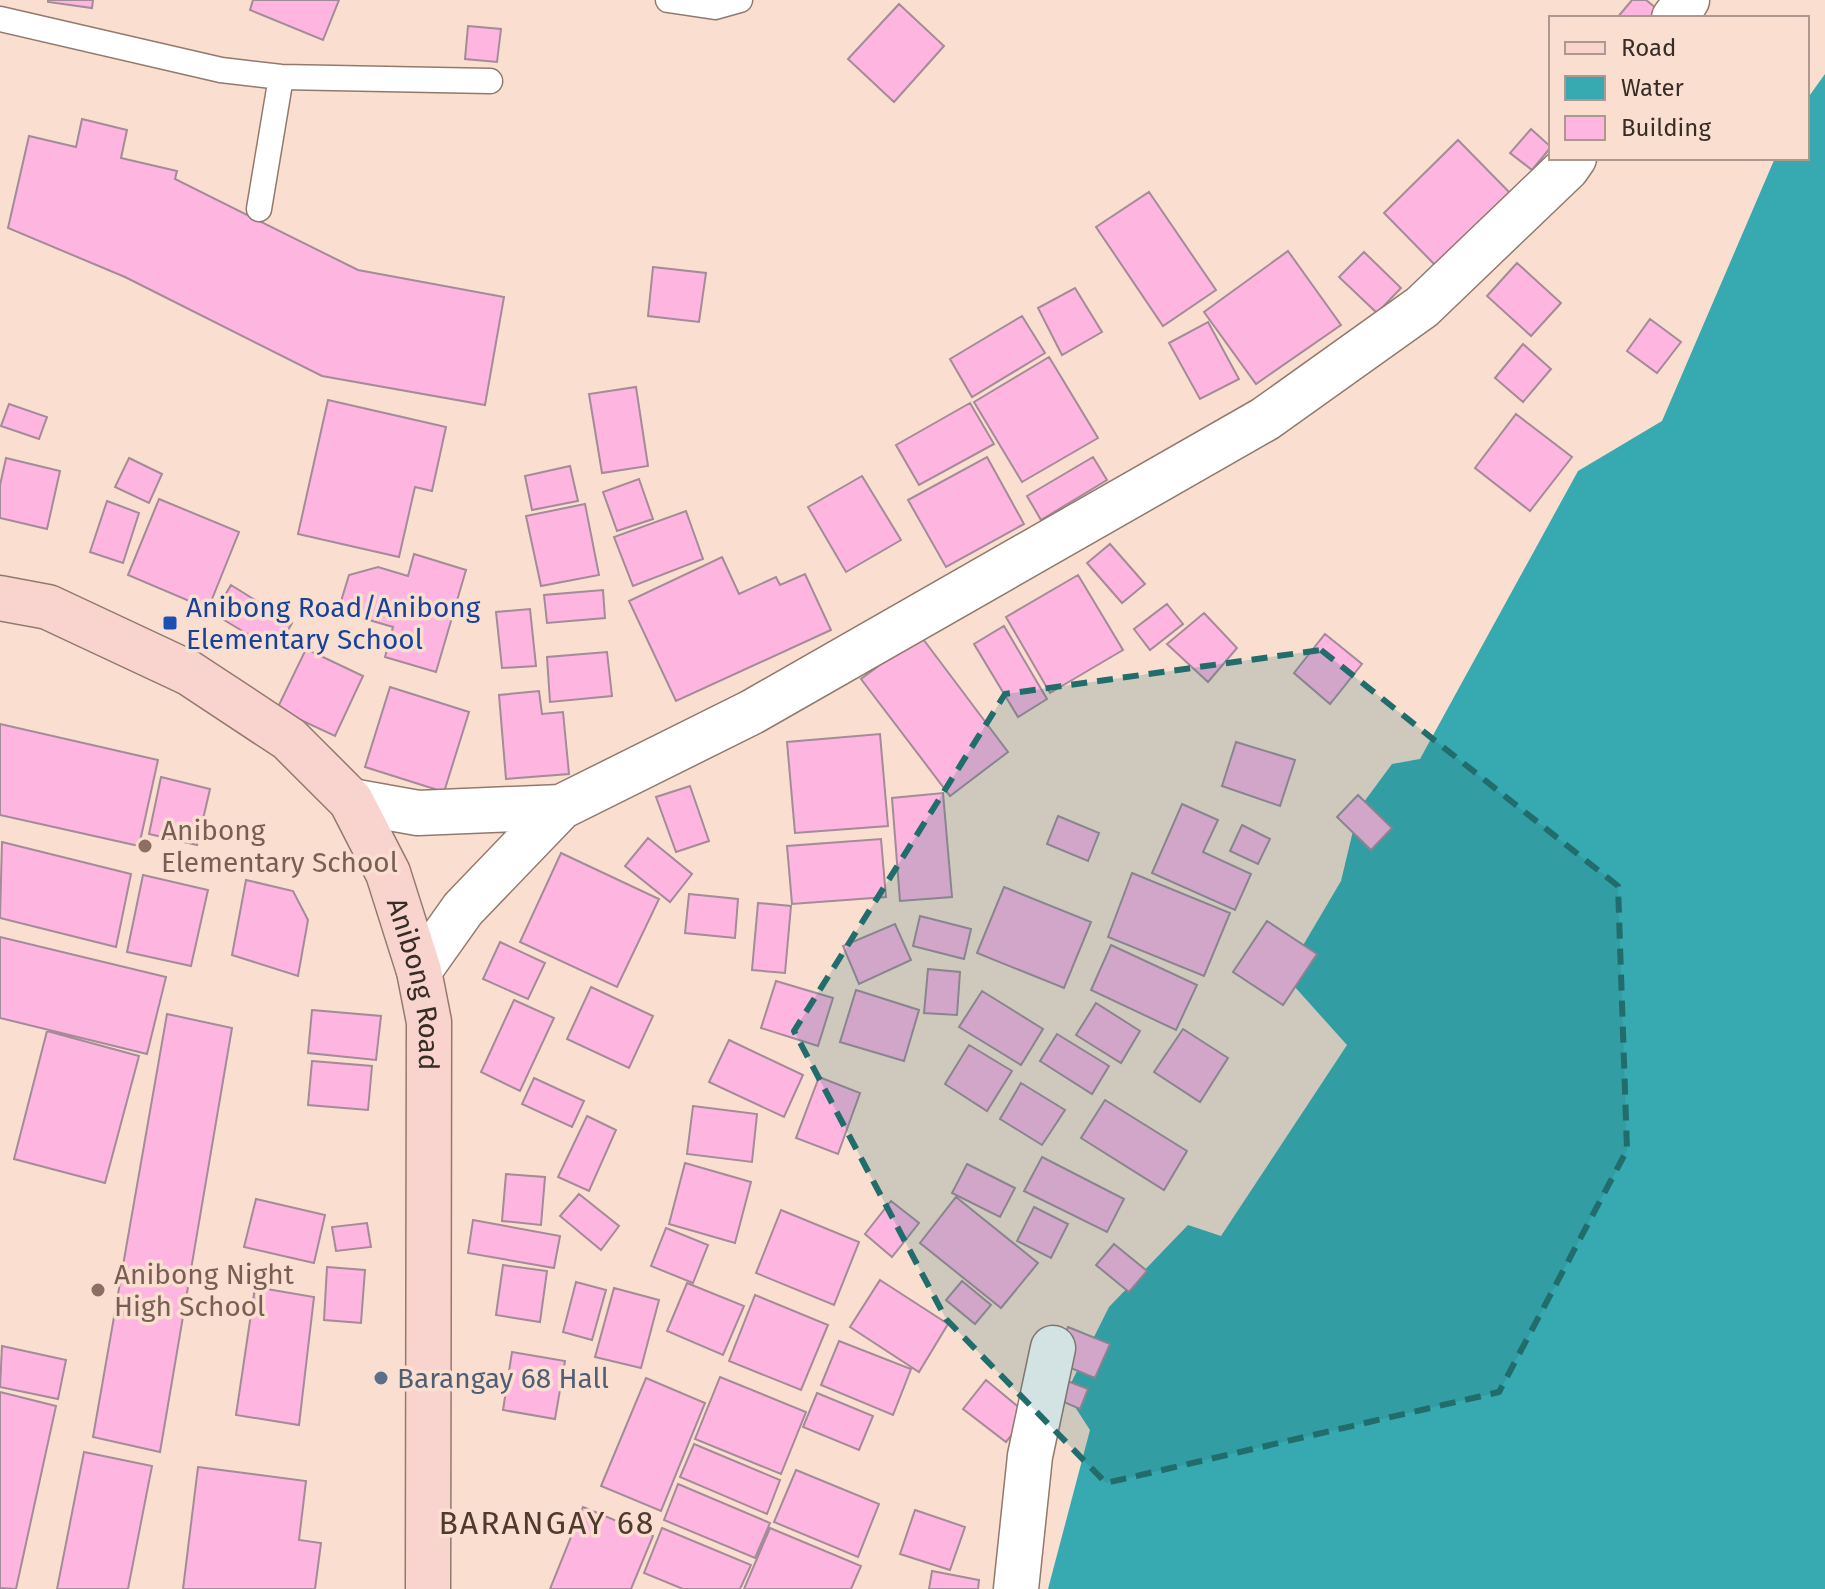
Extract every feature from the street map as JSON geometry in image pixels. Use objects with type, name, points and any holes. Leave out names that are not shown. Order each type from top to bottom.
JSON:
[{"type":"main road","name":"Anibong Road","points":[[0,598],[48,607],[189,673],[289,739],[351,801],[388,873],[419,971],[429,1022],[428,1589]]},
{"type":"street","points":[[419,971],[463,909],[561,807],[752,712],[1265,419],[1422,307],[1573,160]]},
{"type":"street","points":[[351,801],[418,813],[561,807]]},
{"type":"street","points":[[1016,1589],[1030,1456],[1053,1348]]},
{"type":"lane","points":[[668,0],[715,7],[740,0]]},
{"type":"lane","points":[[0,19],[221,70],[281,77],[490,81]]},
{"type":"lane","points":[[259,209],[281,77]]},
{"type":"highlighted area","points":[[1321,650],[1618,886],[1627,1150],[1499,1392],[1106,1483],[946,1319],[794,1031],[1005,694]]},
{"type":"water","points":[[1825,74],[1825,1589],[1048,1589],[1090,1430],[1066,1393],[1109,1307],[1188,1225],[1221,1236],[1347,1045],[1285,976],[1341,881],[1358,810],[1392,764],[1420,759],[1578,471],[1662,421],[1774,160],[1809,160],[1809,96]]},
{"type":"building","points":[[48,0],[93,0],[92,8]]},
{"type":"building","points":[[253,0],[339,0],[323,40],[250,10]]},
{"type":"building","points":[[1632,0],[1646,0],[1666,16],[1619,16]]},
{"type":"building","points":[[899,4],[944,46],[894,102],[848,59]]},
{"type":"building","points":[[468,26],[501,29],[497,62],[465,59]]},
{"type":"building","points":[[82,119],[127,130],[121,158],[177,171],[175,179],[358,270],[504,297],[485,405],[322,376],[125,277],[8,228],[29,136],[76,147]]},
{"type":"building","points":[[1531,129],[1549,145],[1532,170],[1510,153]]},
{"type":"building","points":[[1458,140],[1513,196],[1439,269],[1384,213]]},
{"type":"building","points":[[1149,192],[1216,290],[1163,326],[1096,227]]},
{"type":"building","points":[[1288,251],[1341,325],[1256,384],[1204,312]]},
{"type":"building","points":[[1364,252],[1401,288],[1377,313],[1339,277]]},
{"type":"building","points":[[1517,263],[1561,303],[1531,336],[1487,296]]},
{"type":"building","points":[[653,267],[706,273],[699,322],[648,316]]},
{"type":"building","points":[[1075,288],[1102,332],[1062,355],[1038,308]]},
{"type":"building","points":[[1022,316],[1045,353],[972,397],[950,359]]},
{"type":"building","points":[[1650,319],[1681,342],[1657,373],[1627,351]]},
{"type":"building","points":[[1208,322],[1239,379],[1200,399],[1169,343]]},
{"type":"building","points":[[1523,344],[1551,369],[1523,402],[1495,378]]},
{"type":"building","points":[[1049,357],[1098,438],[1022,482],[974,402]]},
{"type":"building","points":[[636,387],[648,466],[602,473],[589,394]]},
{"type":"building","points":[[328,400],[446,427],[432,491],[415,487],[399,557],[298,534]]},
{"type":"building","points":[[970,403],[994,444],[919,485],[896,445]]},
{"type":"building","points":[[9,404],[47,417],[39,439],[1,426]]},
{"type":"building","points":[[1516,414],[1572,457],[1530,511],[1475,468]]},
{"type":"building","points":[[987,457],[1024,524],[946,567],[908,500]]},
{"type":"building","points":[[1093,457],[1107,480],[1041,520],[1027,496]]},
{"type":"building","points":[[6,458],[60,471],[47,529],[0,518],[0,485]]},
{"type":"building","points":[[129,458],[162,474],[149,503],[115,487]]},
{"type":"building","points":[[570,466],[578,501],[532,510],[525,476]]},
{"type":"building","points":[[862,476],[901,540],[846,572],[808,507]]},
{"type":"building","points":[[639,479],[653,519],[617,531],[603,492]]},
{"type":"building","points":[[159,499],[239,532],[208,609],[128,575]]},
{"type":"building","points":[[107,501],[139,513],[123,563],[90,552]]},
{"type":"building","points":[[585,504],[599,575],[541,586],[526,516]]},
{"type":"building","points":[[686,511],[703,559],[633,586],[614,537]]},
{"type":"building","points":[[1110,544],[1145,584],[1122,603],[1087,563]]},
{"type":"building","points":[[414,554],[466,570],[436,672],[385,657],[393,627],[338,611],[349,575],[378,567],[408,576]]},
{"type":"building","points":[[722,557],[739,594],[776,577],[780,585],[805,574],[831,630],[676,701],[629,601]]},
{"type":"building","points":[[1078,575],[1123,650],[1050,693],[1006,617]]},
{"type":"building","points":[[231,585],[292,623],[276,651],[214,614]]},
{"type":"building","points":[[603,590],[605,618],[547,623],[544,595]]},
{"type":"building","points":[[1167,604],[1183,624],[1150,650],[1134,629]]},
{"type":"building","points":[[530,609],[536,666],[502,668],[496,612]]},
{"type":"building","points":[[1204,613],[1237,648],[1208,682],[1167,644]]},
{"type":"building","points":[[1004,626],[1047,699],[1018,717],[974,644]]},
{"type":"building","points":[[1325,634],[1362,664],[1330,704],[1294,673]]},
{"type":"building","points":[[920,635],[1008,752],[950,796],[861,679]]},
{"type":"building","points":[[306,649],[363,676],[335,736],[277,709]]},
{"type":"building","points":[[607,652],[612,696],[550,702],[547,657]]},
{"type":"building","points":[[390,687],[469,712],[444,792],[365,767]]},
{"type":"building","points":[[539,691],[542,714],[563,712],[569,774],[506,779],[499,695]]},
{"type":"building","points":[[0,724],[158,760],[139,846],[0,815]]},
{"type":"building","points":[[880,734],[888,826],[795,833],[787,742]]},
{"type":"building","points":[[1236,742],[1295,760],[1280,806],[1222,786]]},
{"type":"building","points":[[161,777],[210,789],[197,845],[149,834]]},
{"type":"building","points":[[690,786],[709,841],[676,852],[656,797]]},
{"type":"building","points":[[943,793],[952,897],[900,901],[892,798]]},
{"type":"building","points":[[1358,795],[1392,828],[1371,850],[1337,817]]},
{"type":"building","points":[[1182,804],[1218,820],[1203,852],[1251,874],[1235,910],[1152,873]]},
{"type":"building","points":[[1058,816],[1099,833],[1088,861],[1047,844]]},
{"type":"building","points":[[1242,825],[1270,839],[1258,864],[1230,851]]},
{"type":"building","points":[[648,838],[692,874],[670,902],[625,866]]},
{"type":"building","points":[[881,839],[886,897],[792,904],[787,846]]},
{"type":"building","points":[[2,842],[131,874],[116,947],[0,918]]},
{"type":"building","points":[[561,853],[659,899],[617,987],[520,942]]},
{"type":"building","points":[[1132,873],[1230,913],[1204,976],[1108,937]]},
{"type":"building","points":[[143,875],[208,890],[191,966],[127,952]]},
{"type":"building","points":[[246,880],[293,891],[308,920],[298,976],[232,955]]},
{"type":"building","points":[[1004,887],[1091,922],[1064,988],[977,953]]},
{"type":"building","points":[[689,894],[738,899],[735,938],[685,933]]},
{"type":"building","points":[[758,903],[791,906],[785,973],[752,970]]},
{"type":"building","points":[[920,916],[971,929],[964,959],[913,946]]},
{"type":"building","points":[[1267,921],[1317,954],[1283,1005],[1233,972]]},
{"type":"building","points":[[895,924],[911,960],[859,984],[843,946]]},
{"type":"building","points":[[0,937],[166,977],[147,1054],[0,1018]]},
{"type":"building","points":[[500,942],[545,963],[528,999],[483,979]]},
{"type":"building","points":[[1111,945],[1197,985],[1176,1030],[1091,990]]},
{"type":"building","points":[[928,969],[960,972],[957,1015],[924,1013]]},
{"type":"building","points":[[776,981],[833,998],[818,1046],[761,1028]]},
{"type":"building","points":[[591,987],[653,1016],[629,1068],[567,1039]]},
{"type":"building","points":[[856,990],[919,1010],[904,1061],[840,1042]]},
{"type":"building","points":[[982,991],[1043,1029],[1021,1065],[959,1027]]},
{"type":"building","points":[[514,1000],[554,1018],[520,1091],[481,1072]]},
{"type":"building","points":[[1096,1003],[1140,1031],[1121,1063],[1076,1035]]},
{"type":"building","points":[[312,1010],[381,1016],[376,1060],[308,1053]]},
{"type":"building","points":[[167,1014],[232,1028],[160,1452],[93,1437]]},
{"type":"building","points":[[1183,1029],[1228,1058],[1200,1102],[1154,1072]]},
{"type":"building","points":[[47,1031],[139,1056],[105,1183],[14,1159]]},
{"type":"building","points":[[1057,1034],[1109,1066],[1092,1094],[1040,1061]]},
{"type":"building","points":[[729,1040],[803,1075],[784,1117],[709,1082]]},
{"type":"building","points":[[969,1045],[1012,1071],[987,1111],[945,1084]]},
{"type":"building","points":[[312,1061],[372,1066],[368,1110],[308,1105]]},
{"type":"building","points":[[819,1077],[860,1093],[838,1154],[796,1138]]},
{"type":"building","points":[[534,1078],[584,1101],[572,1127],[522,1104]]},
{"type":"building","points":[[1021,1083],[1065,1110],[1042,1145],[1000,1119]]},
{"type":"building","points":[[1105,1100],[1187,1151],[1164,1190],[1081,1138]]},
{"type":"building","points":[[693,1106],[757,1114],[752,1162],[687,1154]]},
{"type":"building","points":[[587,1116],[616,1130],[589,1191],[558,1177]]},
{"type":"building","points":[[1042,1157],[1124,1199],[1107,1232],[1024,1191]]},
{"type":"building","points":[[685,1163],[751,1182],[735,1243],[669,1224]]},
{"type":"building","points":[[967,1164],[1015,1188],[1000,1217],[952,1193]]},
{"type":"building","points":[[506,1174],[545,1177],[541,1225],[502,1221]]},
{"type":"building","points":[[579,1194],[619,1226],[601,1250],[560,1216]]},
{"type":"building","points":[[956,1197],[1038,1263],[1001,1308],[920,1243]]},
{"type":"building","points":[[256,1199],[325,1215],[314,1263],[244,1247]]},
{"type":"building","points":[[891,1201],[919,1223],[892,1257],[865,1234]]},
{"type":"building","points":[[1034,1207],[1068,1224],[1051,1258],[1017,1241]]},
{"type":"building","points":[[781,1210],[859,1242],[834,1305],[756,1273]]},
{"type":"building","points":[[473,1220],[560,1236],[554,1268],[468,1253]]},
{"type":"building","points":[[367,1223],[371,1247],[336,1251],[332,1227]]},
{"type":"building","points":[[666,1228],[708,1245],[693,1283],[651,1266]]},
{"type":"building","points":[[1114,1244],[1147,1271],[1129,1292],[1096,1265]]},
{"type":"building","points":[[503,1265],[547,1271],[540,1322],[496,1315]]},
{"type":"building","points":[[327,1267],[365,1270],[361,1323],[324,1320]]},
{"type":"building","points":[[880,1280],[948,1324],[919,1372],[850,1327]]},
{"type":"building","points":[[962,1281],[991,1305],[975,1324],[946,1300]]},
{"type":"building","points":[[576,1282],[606,1290],[592,1340],[563,1332]]},
{"type":"building","points":[[687,1283],[744,1306],[723,1355],[667,1331]]},
{"type":"building","points":[[255,1287],[314,1297],[299,1425],[236,1415]]},
{"type":"building","points":[[614,1288],[659,1300],[641,1368],[595,1357]]},
{"type":"building","points":[[755,1295],[828,1325],[801,1390],[729,1361]]},
{"type":"building","points":[[1068,1327],[1110,1344],[1095,1378],[1054,1361]]},
{"type":"building","points":[[839,1341],[911,1369],[893,1415],[821,1385]]},
{"type":"building","points":[[2,1346],[66,1360],[58,1399],[0,1387]]},
{"type":"building","points":[[512,1352],[565,1361],[555,1419],[503,1410]]},
{"type":"building","points":[[1052,1375],[1088,1389],[1080,1409],[1045,1394]]},
{"type":"building","points":[[720,1377],[806,1412],[781,1474],[695,1439]]},
{"type":"building","points":[[646,1378],[705,1403],[661,1511],[601,1486]]},
{"type":"building","points":[[986,1380],[1028,1415],[1006,1442],[963,1409]]},
{"type":"building","points":[[0,1392],[56,1406],[16,1589],[0,1588]]},
{"type":"building","points":[[817,1393],[873,1416],[859,1450],[803,1427]]},
{"type":"building","points":[[694,1444],[780,1480],[767,1514],[680,1477]]},
{"type":"building","points":[[84,1452],[152,1466],[128,1589],[57,1589]]},
{"type":"building","points":[[198,1467],[306,1481],[299,1540],[321,1543],[315,1589],[183,1589]]},
{"type":"building","points":[[796,1470],[879,1504],[858,1557],[774,1522]]},
{"type":"building","points":[[678,1484],[770,1523],[755,1558],[664,1520]]},
{"type":"building","points":[[583,1507],[653,1536],[631,1589],[550,1589]]},
{"type":"building","points":[[915,1510],[965,1527],[950,1570],[900,1554]]},
{"type":"building","points":[[662,1528],[751,1565],[740,1589],[683,1589],[644,1573]]},
{"type":"building","points":[[770,1528],[861,1566],[851,1589],[744,1589]]},
{"type":"building","points":[[932,1571],[979,1580],[978,1589],[929,1589]]},
{"type":"place","name":"Anibong Road/Anibong Elementary School","points":[[170,623]]},
{"type":"place","name":"Anibong Elementary School","points":[[145,846]]},
{"type":"place","name":"Anibong Night High School","points":[[98,1290]]},
{"type":"place","name":"Barangay 68 Hall","points":[[381,1378]]},
{"type":"district","name":"BARANGAY 68","points":[[547,1523]]}]
